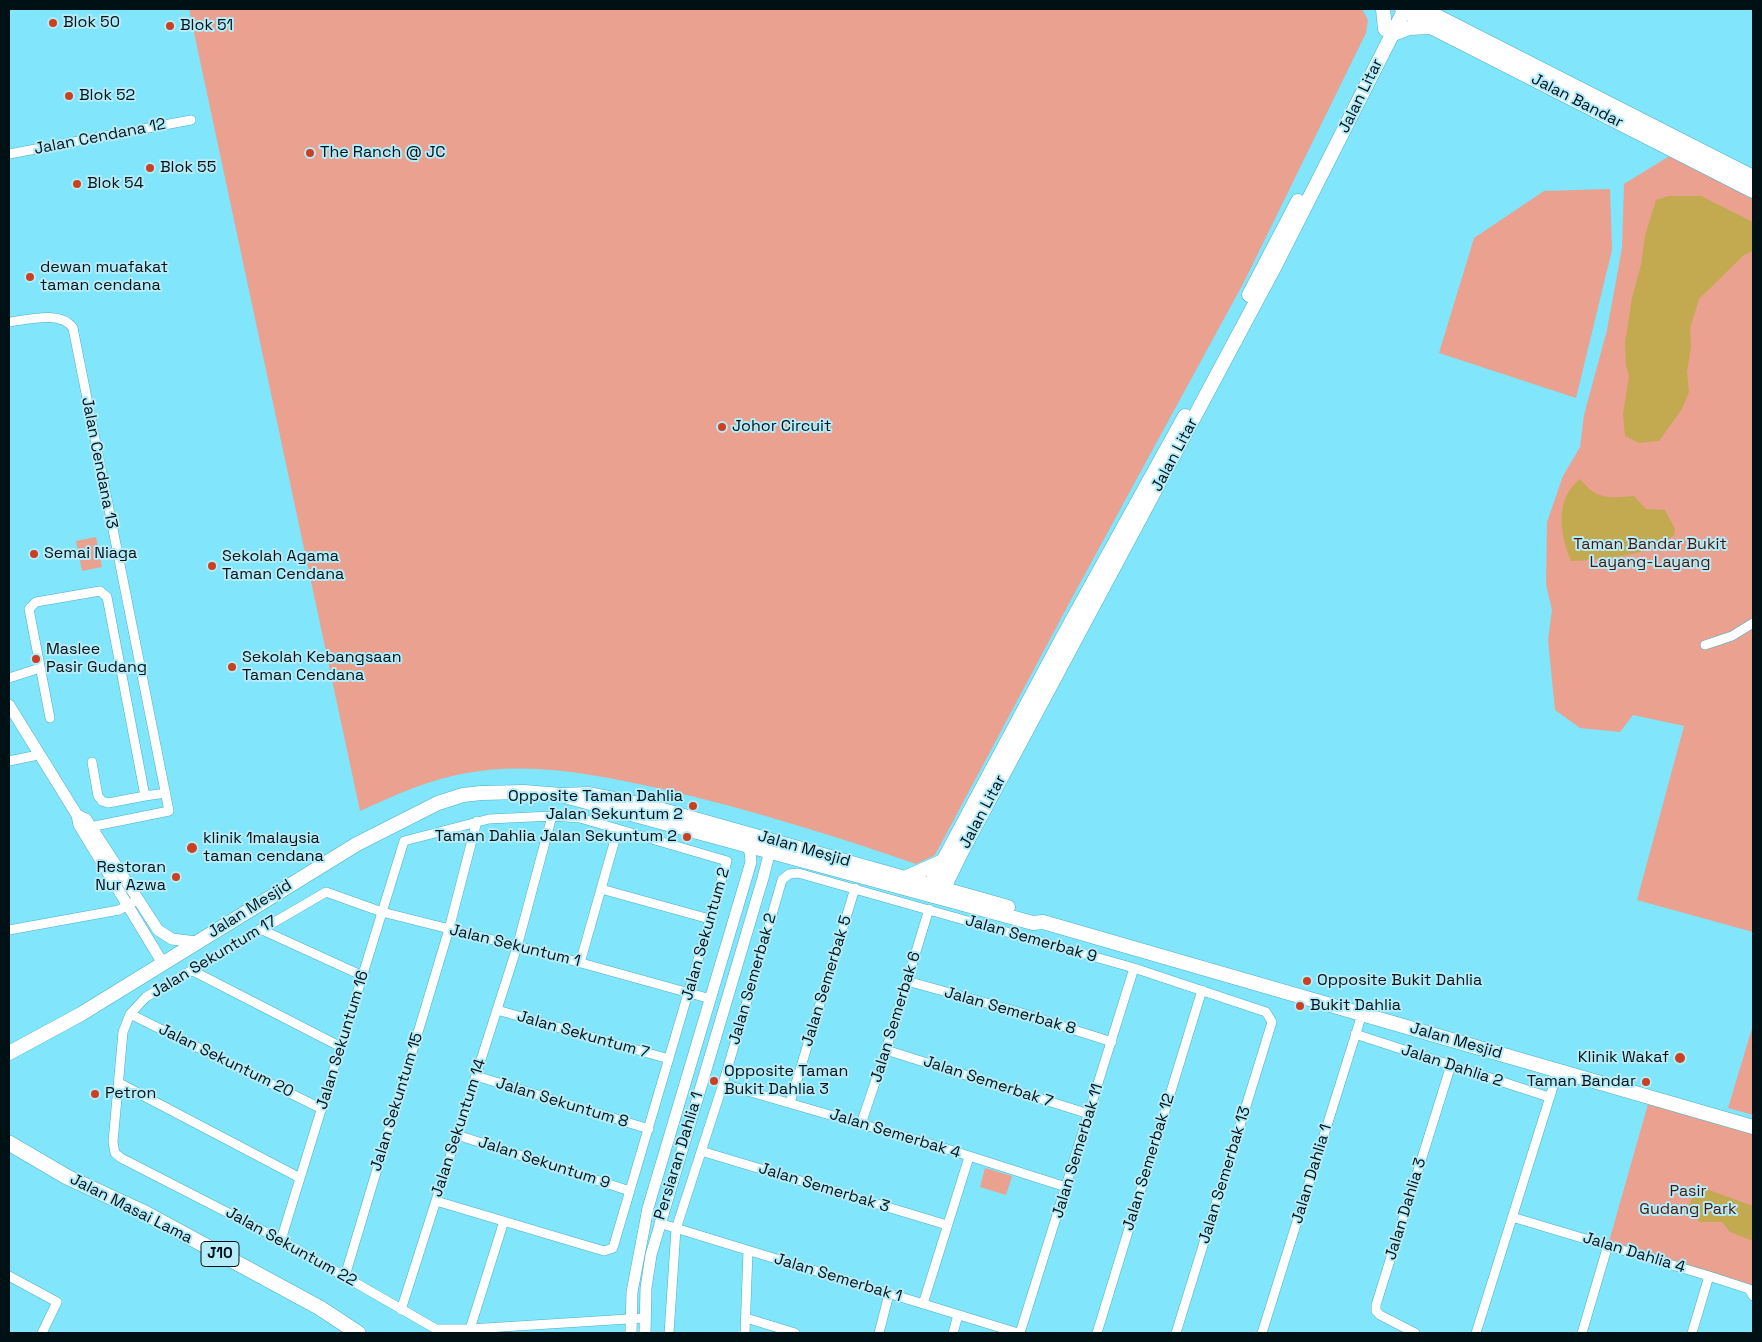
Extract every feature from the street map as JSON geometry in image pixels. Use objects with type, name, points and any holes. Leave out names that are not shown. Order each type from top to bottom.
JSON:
[{"type":"main road","points":[[1383,9],[1388,32],[1409,28],[1431,27]]},
{"type":"main road","name":"Jalan Litar","points":[[935,891],[943,861],[1065,633],[1214,364],[1401,9]]},
{"type":"main road","name":"Jalan Bandar","points":[[1401,9],[1431,27],[1753,191]]},
{"type":"main road","name":"Jalan Bandar","points":[[1423,9],[1753,177]]},
{"type":"main road","name":"Jalan Litar","points":[[935,891],[958,859],[1274,268],[1388,32]]},
{"type":"main road","name":"Jalan Mesjid","points":[[9,1053],[75,1017],[357,844],[438,803],[463,795],[524,792],[560,795],[589,794],[636,803],[906,877],[935,891],[966,894],[1036,916],[1043,922]]},
{"type":"main road","name":"Jalan Mesjid","points":[[560,795],[770,851],[935,891],[1033,922],[1043,922],[1753,1127]]},
{"type":"main road","points":[[958,859],[966,894]]},
{"type":"main road","points":[[906,877],[943,861]]},
{"type":"main road","name":"Jalan Masai Lama","points":[[9,1143],[67,1177],[145,1213],[320,1308],[358,1333]]},
{"type":"street","name":"Jalan Cendana 12","points":[[9,154],[191,120]]},
{"type":"street","name":"Jalan Cendana 13","points":[[9,322],[58,318],[67,321],[73,328],[169,811],[86,827]]},
{"type":"street","points":[[50,718],[29,612],[30,606],[36,602],[67,596],[97,591],[103,592],[107,598],[145,796]]},
{"type":"street","points":[[1705,646],[1732,636],[1753,623]]},
{"type":"street","points":[[9,678],[40,668]]},
{"type":"street","points":[[9,705],[38,755],[77,815],[86,819],[86,827],[133,903],[162,962]]},
{"type":"street","points":[[9,761],[38,755]]},
{"type":"street","points":[[92,762],[98,796],[102,802],[108,803],[166,793]]},
{"type":"street","name":"Jalan Sekuntum 2","points":[[404,841],[477,821],[520,816],[552,816],[580,818],[728,861],[613,1248],[607,1251],[504,1221]]},
{"type":"street","name":"Jalan Sekuntum 14","points":[[401,1310],[517,947],[552,816]]},
{"type":"street","name":"Jalan Sekuntum 15","points":[[345,1276],[449,929],[477,821]]},
{"type":"street","points":[[580,963],[618,829]]},
{"type":"street","points":[[765,838],[770,851]]},
{"type":"street","name":"Jalan Sekuntum 16","points":[[281,1240],[404,841]]},
{"type":"street","name":"Persiaran Dahlia 1","points":[[631,1333],[630,1318],[637,1256],[648,1208],[752,856],[743,843]]},
{"type":"street","name":"Persiaran Dahlia 1","points":[[645,1333],[644,1318],[651,1255],[659,1223],[770,851]]},
{"type":"street","points":[[746,873],[757,868],[760,869],[763,878]]},
{"type":"street","name":"Jalan Semerbak 9","points":[[789,874],[798,873],[855,888],[1134,968],[1266,1012],[1270,1016]]},
{"type":"street","name":"Jalan Semerbak 2","points":[[669,1333],[676,1229],[723,1084],[782,880],[789,874]]},
{"type":"street","name":"Jalan Semerbak 5","points":[[790,1103],[855,888]]},
{"type":"street","points":[[601,889],[706,918]]},
{"type":"street","name":"Jalan Sekuntum 1","points":[[320,894],[332,893],[382,912],[711,999]]},
{"type":"street","name":"Jalan Sekuntum 17","points":[[115,1153],[113,1142],[124,1032],[130,1014],[146,997],[193,971],[320,894]]},
{"type":"street","points":[[133,903],[158,930],[172,939],[196,942]]},
{"type":"street","points":[[9,930],[119,910],[133,903]]},
{"type":"street","name":"Jalan Semerbak 6","points":[[861,1124],[886,1050],[929,909]]},
{"type":"street","points":[[260,929],[363,976]]},
{"type":"street","name":"Jalan Semerbak 11","points":[[1019,1333],[1134,968]]},
{"type":"street","points":[[193,971],[341,1048]]},
{"type":"street","name":"Jalan Semerbak 8","points":[[907,981],[1015,1011],[1112,1042]]},
{"type":"street","name":"Jalan Semerbak 12","points":[[1097,1333],[1202,990]]},
{"type":"street","name":"Jalan Sekuntum 7","points":[[497,1010],[669,1060]]},
{"type":"street","name":"Jalan Sekuntum 20","points":[[130,1014],[322,1109]]},
{"type":"street","name":"Jalan Dahlia 1","points":[[1262,1333],[1362,1014]]},
{"type":"street","name":"Jalan Semerbak 13","points":[[1176,1333],[1272,1022],[1270,1016]]},
{"type":"street","name":"Jalan Dahlia 2","points":[[1356,1034],[1549,1097]]},
{"type":"street","name":"Jalan Semerbak 7","points":[[886,1050],[1089,1114]]},
{"type":"street","name":"Jalan Dahlia 3","points":[[1415,1333],[1380,1315],[1376,1311],[1376,1305],[1451,1065]]},
{"type":"street","points":[[1476,1333],[1558,1070]]},
{"type":"street","name":"Jalan Sekuntum 8","points":[[476,1076],[649,1129]]},
{"type":"street","points":[[119,1083],[300,1178]]},
{"type":"street","name":"Jalan Semerbak 4","points":[[723,1084],[969,1156],[1066,1187]]},
{"type":"street","name":"Jalan Sekuntum 9","points":[[457,1135],[630,1191]]},
{"type":"street","name":"Jalan Semerbak 3","points":[[701,1151],[947,1225]]},
{"type":"street","name":"Jalan Sekuntum 22","points":[[115,1153],[281,1240],[436,1329],[470,1329],[644,1318]]},
{"type":"street","points":[[923,1304],[969,1156]]},
{"type":"street","points":[[436,1201],[504,1221],[470,1329]]},
{"type":"street","name":"Jalan Dahlia 4","points":[[1512,1217],[1709,1276],[1749,1290],[1753,1296]]},
{"type":"street","name":"Jalan Semerbak 1","points":[[659,1223],[1019,1333]]},
{"type":"street","points":[[1582,1333],[1608,1245]]},
{"type":"street","points":[[745,1333],[748,1251]]},
{"type":"street","points":[[9,1276],[57,1302],[42,1333]]},
{"type":"street","points":[[1692,1333],[1709,1276]]},
{"type":"street","points":[[879,1333],[889,1294]]},
{"type":"street","points":[[953,1333],[958,1315]]},
{"type":"street","points":[[746,1318],[795,1333]]},
{"type":"green space","name":"Johor Circuit","points":[[189,9],[1362,9],[1368,20],[1366,33],[1244,282],[935,855],[916,864],[726,805],[662,789],[565,771],[516,768],[467,773],[426,783],[360,811]]},
{"type":"green space","name":"Taman Bandar Bukit Layang-Layang","points":[[1676,152],[1753,193],[1753,932],[1637,900],[1684,726],[1633,715],[1620,732],[1580,728],[1555,710],[1548,640],[1552,610],[1546,585],[1547,522],[1563,476],[1580,447],[1584,415],[1607,330],[1622,248],[1624,184]]},
{"type":"green space","points":[[1610,189],[1612,250],[1576,398],[1439,353],[1474,238],[1544,191]]},
{"type":"green space","points":[[96,537],[102,567],[82,571],[76,541]]},
{"type":"green space","points":[[1753,1025],[1753,1115],[1728,1108]]},
{"type":"green space","name":"Pasir Gudang Park","points":[[1650,1097],[1753,1127],[1753,1295],[1752,1293],[1608,1245]]},
{"type":"green space","points":[[985,1168],[1012,1176],[1006,1195],[980,1187]]},
{"type":"shaded area","points":[[1669,196],[1701,196],[1753,222],[1753,251],[1744,255],[1699,299],[1690,329],[1691,347],[1687,372],[1689,392],[1682,409],[1659,441],[1639,443],[1625,436],[1623,414],[1629,376],[1626,366],[1625,343],[1645,236],[1656,200]]},
{"type":"shaded area","points":[[1580,479],[1592,491],[1598,494],[1610,497],[1634,496],[1646,509],[1665,510],[1675,529],[1674,535],[1652,548],[1625,556],[1571,561],[1562,529],[1563,507],[1572,487]]},
{"type":"shaded area","points":[[1698,1186],[1753,1206],[1753,1241],[1730,1232],[1722,1222],[1700,1222],[1687,1210]]},
{"type":"place","name":"Blok 50","points":[[53,23]]},
{"type":"place","name":"Blok 51","points":[[170,26]]},
{"type":"place","name":"Blok 52","points":[[69,96]]},
{"type":"place","name":"The Ranch @ JC","points":[[310,153]]},
{"type":"place","name":"Blok 55","points":[[150,168]]},
{"type":"place","name":"Blok 54","points":[[77,184]]},
{"type":"place","name":"dewan muafakat taman cendana","points":[[30,277]]},
{"type":"place","name":"Johor Circuit","points":[[722,427]]},
{"type":"place","name":"Semai Niaga","points":[[34,554]]},
{"type":"place","name":"Sekolah Agama Taman Cendana","points":[[212,566]]},
{"type":"place","name":"Maslee Pasir Gudang","points":[[36,659]]},
{"type":"place","name":"Sekolah Kebangsaan Taman Cendana","points":[[232,667]]},
{"type":"place","name":"Opposite Taman Dahlia Jalan Sekuntum 2","points":[[693,806]]},
{"type":"place","name":"Taman Dahlia Jalan Sekuntum 2","points":[[687,837]]},
{"type":"place","name":"klinik 1malaysia taman cendana","points":[[192,848]]},
{"type":"place","name":"Restoran Nur Azwa","points":[[176,877]]},
{"type":"place","name":"Opposite Bukit Dahlia","points":[[1307,981]]},
{"type":"place","name":"Bukit Dahlia","points":[[1300,1006]]},
{"type":"place","name":"Klinik Wakaf","points":[[1680,1058]]},
{"type":"place","name":"Opposite Taman Bukit Dahlia 3","points":[[714,1081]]},
{"type":"place","name":"Taman Bandar","points":[[1646,1082]]},
{"type":"place","name":"Petron","points":[[95,1094]]}]
